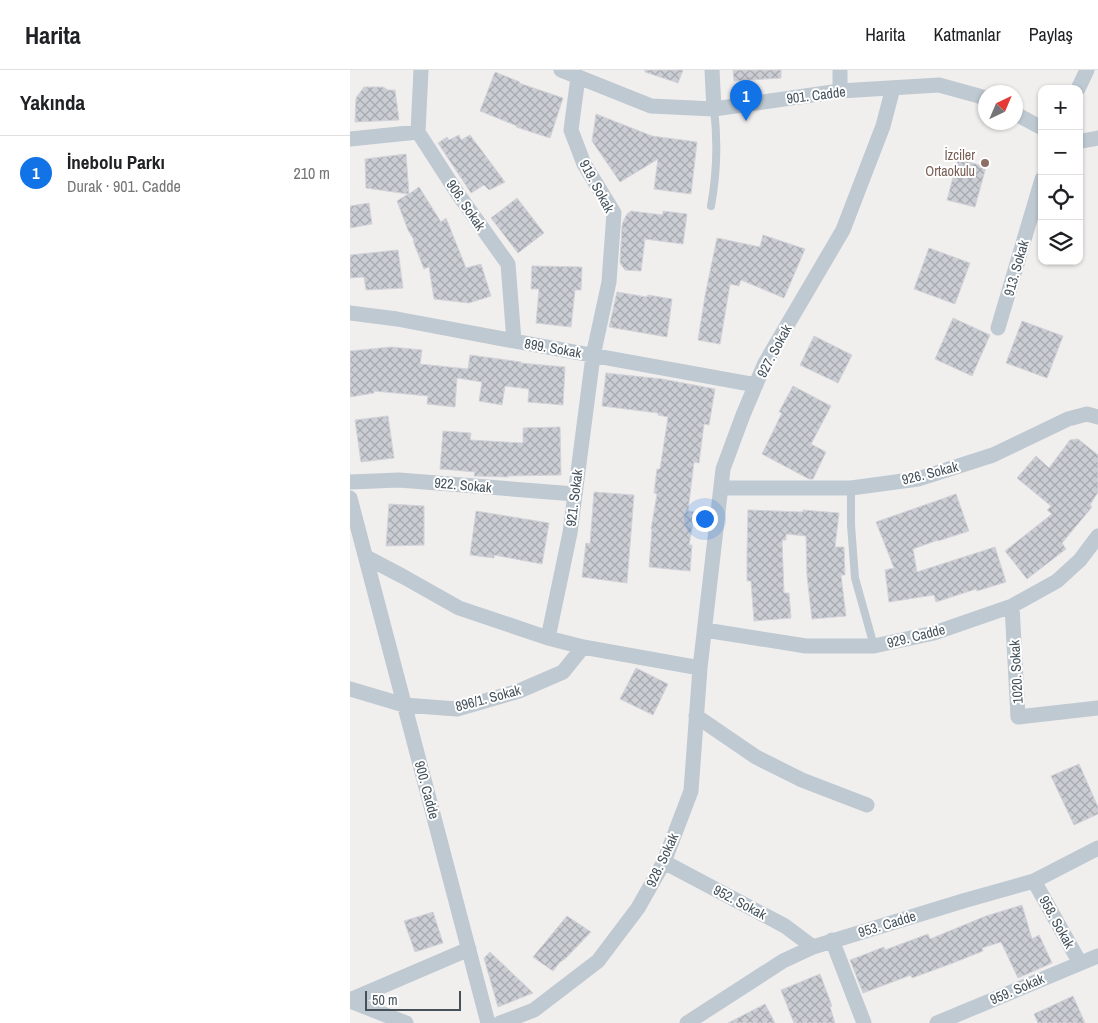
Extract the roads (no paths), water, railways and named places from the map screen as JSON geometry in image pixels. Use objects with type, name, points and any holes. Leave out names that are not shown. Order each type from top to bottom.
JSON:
[{"type":"street","points":[[350,139],[418,132],[421,70]]},
{"type":"street","name":"901. Cadde","points":[[561,70],[651,106],[714,109],[840,91],[939,85],[978,96]]},
{"type":"street","points":[[712,70],[714,109]]},
{"type":"street","points":[[840,70],[840,91]]},
{"type":"street","points":[[1080,85],[1087,70]]},
{"type":"street","name":"919. Sokak","points":[[578,78],[571,130],[584,164],[614,213],[609,282],[593,356]]},
{"type":"street","name":"927. Sokak","points":[[705,630],[723,469],[765,363],[843,230],[883,126],[893,88]]},
{"type":"street","points":[[1023,118],[1038,126]]},
{"type":"street","name":"906. Sokak","points":[[418,132],[458,194],[508,264],[514,342]]},
{"type":"street","points":[[1083,141],[1098,138]]},
{"type":"street","name":"913. Sokak","points":[[998,328],[1038,193]]},
{"type":"street","name":"899. Sokak","points":[[350,313],[397,319],[756,385]]},
{"type":"street","name":"921. Sokak","points":[[548,638],[570,533],[593,356]]},
{"type":"street","name":"926. Sokak","points":[[721,488],[851,488],[918,479],[993,455],[1068,419],[1087,414],[1098,417]]},
{"type":"street","name":"922. Sokak","points":[[350,482],[399,480],[575,494]]},
{"type":"street","name":"900. Cadde","points":[[350,498],[488,1023]]},
{"type":"street","name":"929. Cadde","points":[[705,630],[806,646],[874,646],[934,633],[1012,606],[1057,582],[1080,560],[1098,536]]},
{"type":"street","points":[[366,557],[459,608],[548,638],[583,647],[700,668]]},
{"type":"street","name":"1020. Sokak","points":[[1012,606],[1018,717],[1098,708]]},
{"type":"street","name":"928. Sokak","points":[[500,1023],[534,1010],[598,961],[638,908],[664,862],[691,791],[700,668],[705,630]]},
{"type":"street","name":"896/1. Sokak","points":[[350,689],[404,705],[457,709],[519,691],[563,672],[583,647]]},
{"type":"street","points":[[696,716],[756,756],[802,780],[867,805]]},
{"type":"street","name":"953. Cadde","points":[[687,1023],[783,961],[813,947],[1034,881],[1098,848]]},
{"type":"street","name":"952. Sokak","points":[[664,862],[785,926],[813,947]]},
{"type":"street","name":"958. Sokak","points":[[1034,881],[1080,963]]},
{"type":"street","points":[[832,940],[864,1023]]},
{"type":"street","points":[[350,1000],[469,949]]},
{"type":"street","name":"959. Sokak","points":[[937,1023],[1098,956]]},
{"type":"street","points":[[350,1000],[406,1023]]},
{"type":"lane","points":[[711,206],[717,151],[714,109]]},
{"type":"lane","points":[[851,488],[851,525],[855,578],[874,646]]},
{"type":"place","name":"İnebolu Parkı","points":[[746,121]]},
{"type":"place","name":"İzciler Ortaokulu","points":[[985,163]]}]
